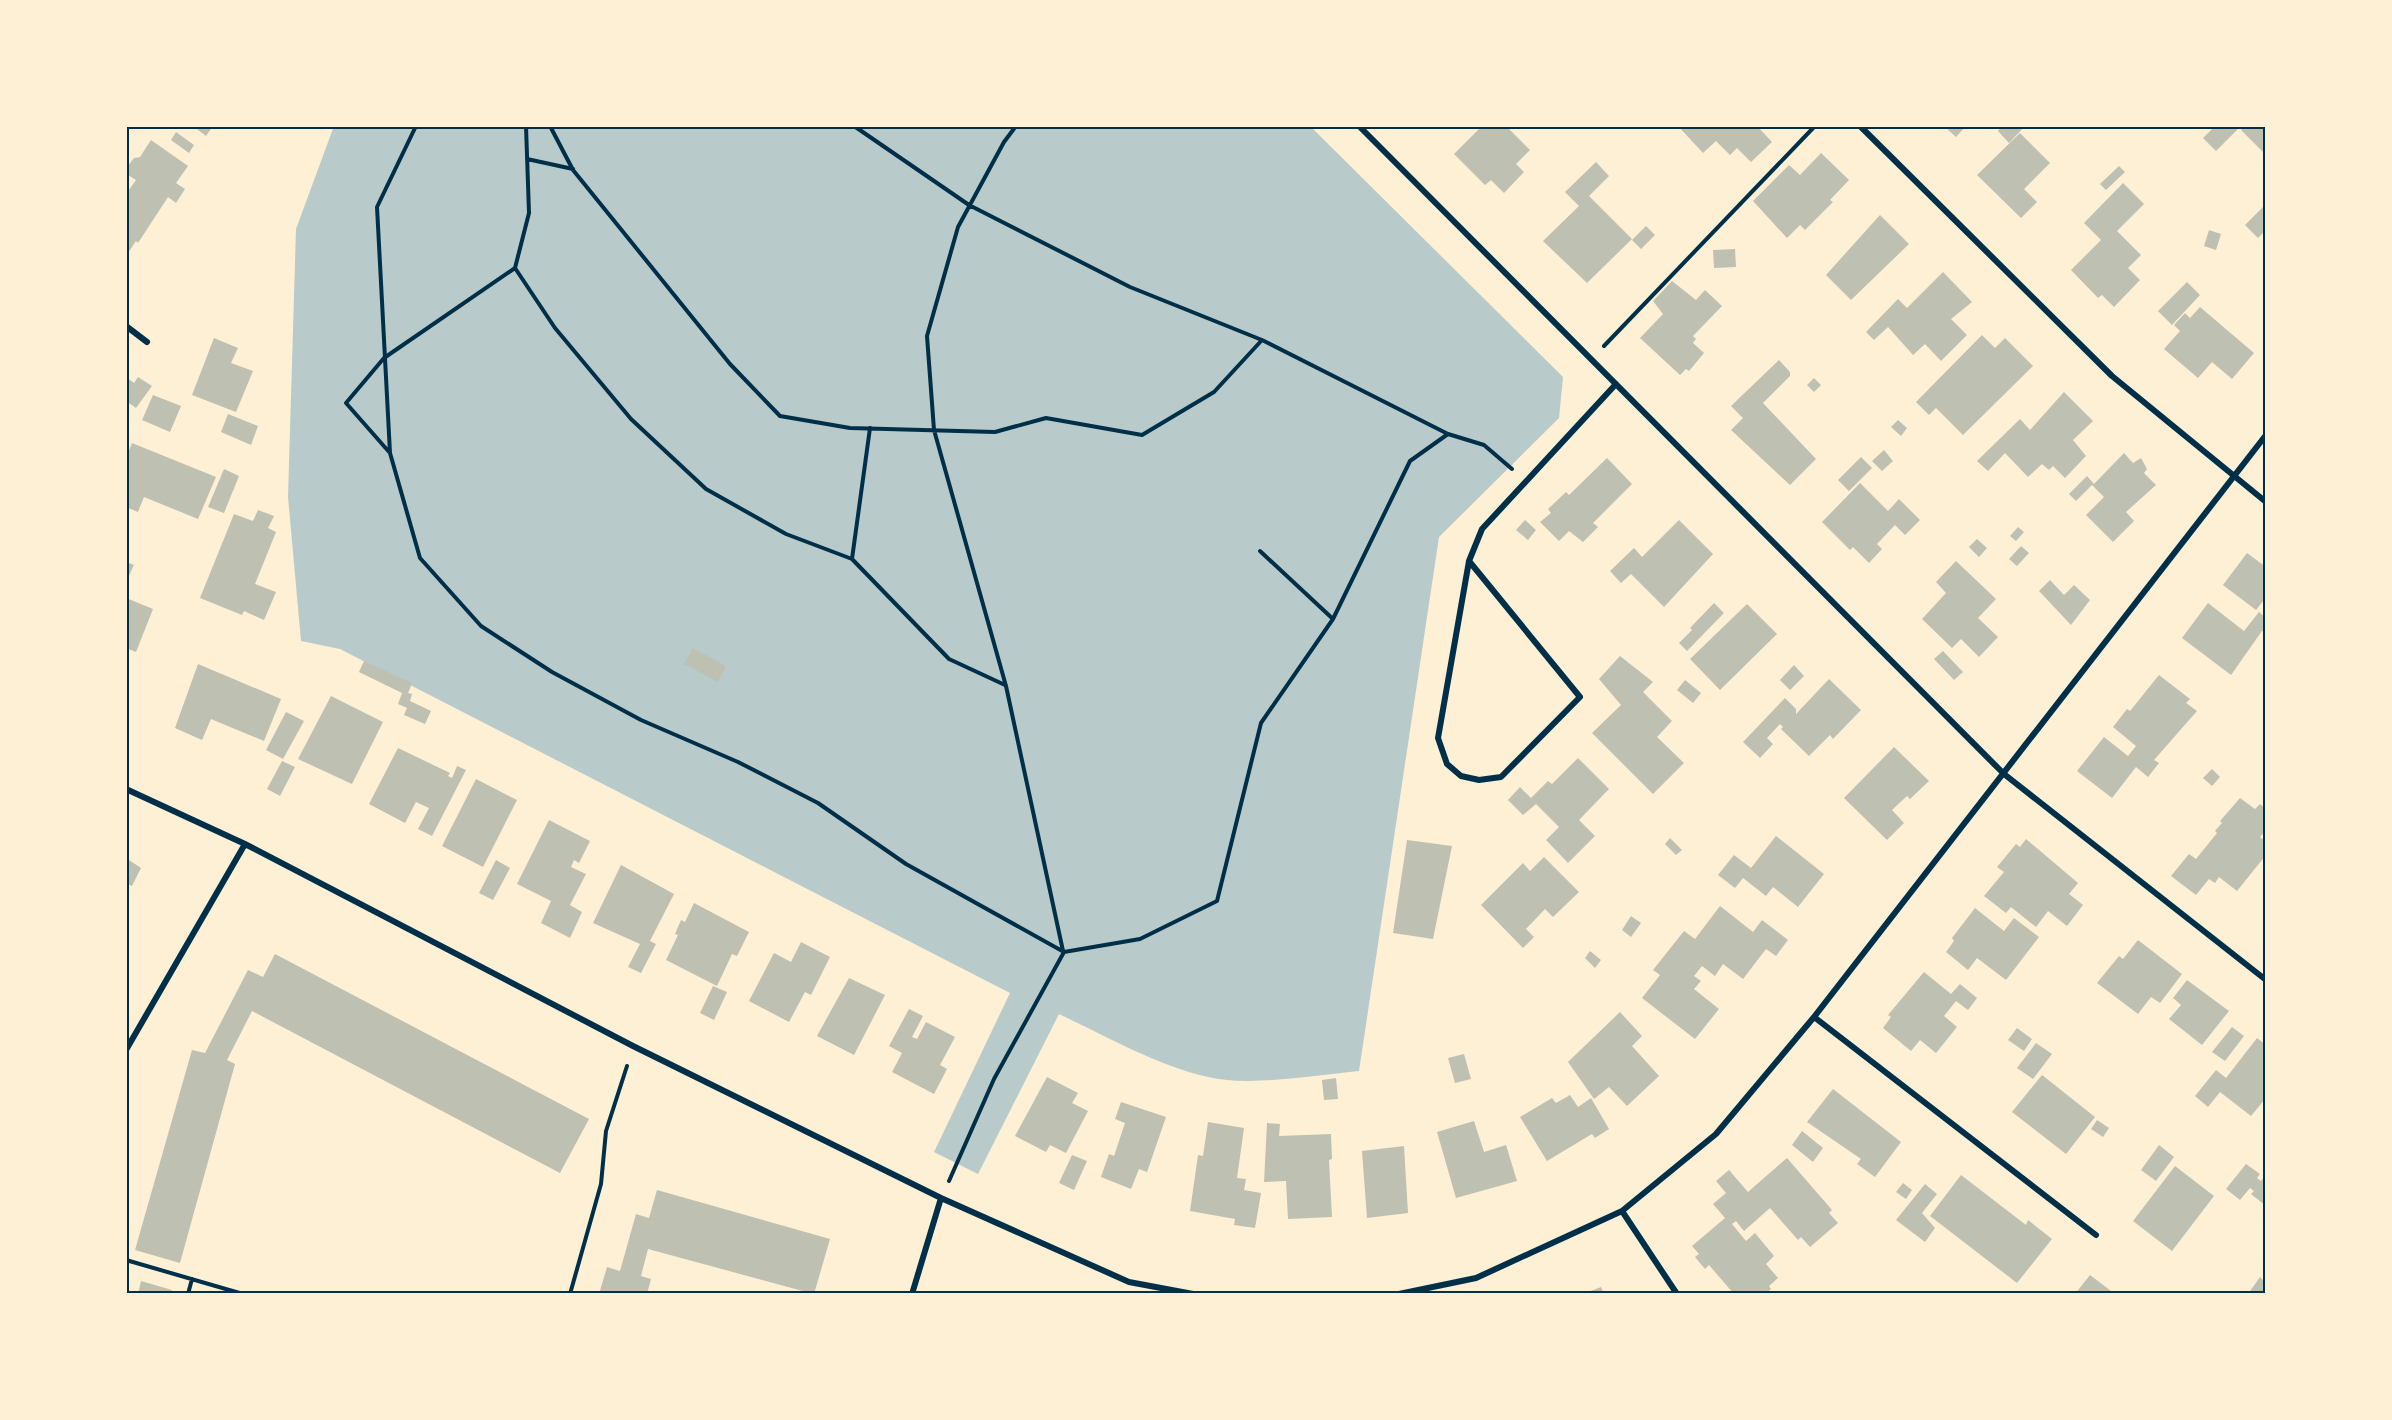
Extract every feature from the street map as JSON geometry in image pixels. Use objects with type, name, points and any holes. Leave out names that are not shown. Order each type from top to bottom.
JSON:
[{"type":"street","points":[[1359,126],[2004,774],[2266,980]]},
{"type":"street","points":[[1860,126],[2112,376],[2266,502]]},
{"type":"street","points":[[126,326],[147,342]]},
{"type":"street","points":[[1469,561],[1580,696],[1501,777],[1479,780],[1461,776],[1447,764],[1438,738],[1469,561],[1482,529],[1616,384]]},
{"type":"street","points":[[1400,1294],[1476,1278],[1622,1210],[1716,1134],[1814,1017],[2266,435]]},
{"type":"street","points":[[126,789],[245,844],[633,1046],[941,1198],[1129,1282],[1192,1294]]},
{"type":"street","points":[[126,1050],[245,844]]},
{"type":"street","points":[[1814,1017],[2096,1234]]},
{"type":"street","points":[[912,1294],[941,1198]]},
{"type":"street","points":[[1622,1210],[1677,1294]]},
{"type":"path","points":[[416,126],[377,207],[390,453],[420,558],[481,626],[552,672],[641,720],[738,762],[818,803],[906,864],[1064,952],[1140,939],[1217,901],[1261,723],[1333,619],[1410,461],[1448,434]]},
{"type":"path","points":[[390,453],[346,403],[384,358],[515,268],[529,213],[526,126]]},
{"type":"path","points":[[550,126],[573,170],[730,364],[780,416],[850,428],[995,432],[1046,417],[1142,435],[1214,392],[1262,340]]},
{"type":"path","points":[[854,126],[969,205],[1130,287],[1262,340],[1448,434],[1484,444],[1526,481]]},
{"type":"path","points":[[941,1198],[994,1079],[1064,952],[1006,686],[934,429],[927,336],[958,226],[1004,142],[1016,126]]},
{"type":"path","points":[[1591,359],[1815,126]]},
{"type":"path","points":[[527,159],[573,170]]},
{"type":"path","points":[[515,268],[555,328],[631,419],[706,489],[786,534],[852,559],[949,659],[1006,686]]},
{"type":"path","points":[[852,559],[870,428]]},
{"type":"path","points":[[1260,551],[1333,619]]},
{"type":"path","points":[[570,1294],[602,1184],[606,1131],[633,1046]]},
{"type":"path","points":[[126,1260],[243,1294]]},
{"type":"path","points":[[188,1294],[192,1279]]},
{"type":"shaded area","points":[[334,126],[1310,126],[1563,377],[1559,418],[1439,537],[1359,1071],[1263,1081],[1208,1077],[1151,1058],[1059,1014],[978,1174],[934,1152],[1010,993],[340,649],[301,641],[288,497],[296,229]]},
{"type":"building","points":[[193,126],[213,126],[206,136]]},
{"type":"building","points":[[1482,126],[1506,126],[1530,150],[1516,164],[1524,172],[1504,193],[1491,180],[1485,185],[1454,154]]},
{"type":"building","points":[[1678,126],[1757,126],[1772,142],[1751,162],[1737,148],[1730,155],[1716,141],[1703,153]]},
{"type":"building","points":[[1944,126],[1966,126],[1956,137]]},
{"type":"building","points":[[2002,126],[2025,126],[2009,143],[1998,131]]},
{"type":"building","points":[[2215,126],[2241,126],[2216,151],[2203,138]]},
{"type":"building","points":[[2245,126],[2266,126],[2266,155],[2241,130]]},
{"type":"building","points":[[176,132],[194,145],[189,153],[171,140]]},
{"type":"building","points":[[2020,133],[2050,163],[2024,189],[2037,202],[2021,218],[1977,175]]},
{"type":"building","points":[[151,140],[188,166],[176,183],[185,189],[176,203],[168,197],[138,243],[136,241],[126,256],[126,194],[136,180],[128,175],[127,167],[134,158],[140,157]]},
{"type":"building","points":[[1821,153],[1849,180],[1830,200],[1833,202],[1805,230],[1800,225],[1787,238],[1753,201],[1789,165],[1800,175]]},
{"type":"building","points":[[1596,162],[1609,176],[1589,196],[1632,239],[1587,283],[1543,241],[1579,206],[1565,192]]},
{"type":"building","points":[[2119,166],[2125,172],[2106,190],[2100,184]]},
{"type":"building","points":[[2123,183],[2144,204],[2117,231],[2141,255],[2128,268],[2140,280],[2114,307],[2102,295],[2098,298],[2071,270],[2101,240],[2084,223]]},
{"type":"building","points":[[2266,204],[2266,230],[2258,238],[2245,225]]},
{"type":"building","points":[[1880,215],[1909,244],[1851,300],[1826,275]]},
{"type":"building","points":[[1646,226],[1655,235],[1641,249],[1632,240]]},
{"type":"building","points":[[2209,230],[2221,234],[2216,250],[2204,246]]},
{"type":"building","points":[[1735,249],[1736,267],[1714,268],[1713,250]]},
{"type":"building","points":[[1943,272],[1972,302],[1951,319],[1967,335],[1941,361],[1925,344],[1913,355],[1888,327],[1874,340],[1866,332],[1898,299],[1907,308]]},
{"type":"building","points":[[1672,281],[1696,300],[1705,290],[1722,306],[1693,336],[1696,339],[1693,343],[1704,353],[1689,371],[1686,369],[1680,375],[1640,338],[1663,314],[1653,301]]},
{"type":"building","points":[[2187,282],[2200,295],[2172,325],[2158,311]]},
{"type":"building","points":[[2200,307],[2254,353],[2232,379],[2212,362],[2198,378],[2164,349],[2180,331],[2174,325],[2185,313],[2190,318]]},
{"type":"building","points":[[1982,335],[1995,348],[2005,338],[2033,366],[1963,435],[1936,408],[1929,415],[1916,402]]},
{"type":"building","points":[[214,338],[238,348],[231,363],[253,371],[236,412],[192,395]]},
{"type":"building","points":[[1779,360],[1790,372],[1790,376],[1763,403],[1816,459],[1790,485],[1731,430],[1743,418],[1731,406]]},
{"type":"building","points":[[126,377],[134,383],[138,377],[152,386],[136,408],[126,401]]},
{"type":"building","points":[[1814,378],[1821,385],[1814,392],[1807,385]]},
{"type":"building","points":[[2064,392],[2093,421],[2073,440],[2086,456],[2065,478],[2053,466],[2049,470],[2042,464],[2028,477],[2005,453],[1988,471],[1977,461],[2020,419],[2030,430]]},
{"type":"building","points":[[153,395],[181,406],[170,432],[142,420]]},
{"type":"building","points":[[228,414],[258,426],[251,445],[221,432]]},
{"type":"building","points":[[1898,420],[1907,428],[1901,436],[1891,427]]},
{"type":"building","points":[[132,443],[216,477],[198,519],[144,497],[138,512],[126,507],[126,458]]},
{"type":"building","points":[[1884,450],[1893,461],[1882,471],[1872,461]]},
{"type":"building","points":[[2124,453],[2133,463],[2141,458],[2147,469],[2144,473],[2156,485],[2126,512],[2134,521],[2113,542],[2086,515],[2104,497],[2092,485],[2076,501],[2069,494],[2087,476],[2094,484]]},
{"type":"building","points":[[1861,457],[1872,468],[1849,491],[1838,480]]},
{"type":"building","points":[[1607,458],[1632,484],[1593,523],[1598,527],[1583,542],[1569,531],[1559,541],[1540,522],[1551,513],[1548,509],[1566,492],[1569,495]]},
{"type":"building","points":[[224,469],[239,476],[224,513],[208,507]]},
{"type":"building","points":[[1860,483],[1888,511],[1899,499],[1920,520],[1905,535],[1895,525],[1877,544],[1882,549],[1869,563],[1853,547],[1850,550],[1822,522]]},
{"type":"building","points":[[258,510],[274,516],[268,528],[276,532],[255,584],[276,592],[264,620],[244,611],[242,615],[200,598],[234,514],[253,521]]},
{"type":"building","points":[[1525,520],[1536,530],[1528,540],[1516,530]]},
{"type":"building","points":[[1679,520],[1713,554],[1664,607],[1631,574],[1621,583],[1610,571],[1634,548],[1642,557]]},
{"type":"building","points":[[2018,527],[2024,532],[2016,541],[2010,536]]},
{"type":"building","points":[[1977,539],[1987,548],[1979,557],[1969,547]]},
{"type":"building","points":[[2021,546],[2029,553],[2017,566],[2009,559]]},
{"type":"building","points":[[2247,553],[2266,567],[2266,601],[2264,600],[2256,610],[2223,585]]},
{"type":"building","points":[[1956,561],[1996,599],[1978,618],[1998,637],[1979,657],[1961,639],[1952,648],[1922,619],[1946,593],[1936,582]]},
{"type":"building","points":[[126,562],[134,565],[126,582]]},
{"type":"building","points":[[2050,580],[2064,595],[2074,585],[2090,600],[2071,625],[2039,591]]},
{"type":"building","points":[[126,598],[153,609],[136,652],[126,648]]},
{"type":"building","points":[[1714,603],[1724,613],[1687,651],[1679,643]]},
{"type":"building","points":[[2208,603],[2244,631],[2259,612],[2266,618],[2266,633],[2262,631],[2231,675],[2182,638]]},
{"type":"building","points":[[1747,604],[1777,634],[1720,690],[1690,659]]},
{"type":"building","points":[[693,648],[726,666],[718,682],[684,664]]},
{"type":"building","points":[[1943,651],[1963,672],[1954,680],[1934,659]]},
{"type":"building","points":[[1620,656],[1653,682],[1643,692],[1672,721],[1657,737],[1684,763],[1653,794],[1592,733],[1621,705],[1599,679]]},
{"type":"building","points":[[364,661],[412,683],[408,693],[412,694],[410,701],[431,711],[425,724],[404,715],[407,708],[398,704],[402,693],[359,672]]},
{"type":"building","points":[[198,664],[281,699],[264,741],[211,719],[202,740],[175,728]]},
{"type":"building","points":[[1794,665],[1804,676],[1790,690],[1780,680]]},
{"type":"building","points":[[2159,675],[2190,699],[2186,703],[2197,711],[2154,760],[2159,763],[2148,777],[2136,767],[2112,798],[2077,771],[2104,737],[2128,756],[2136,746],[2113,727],[2127,709],[2130,711]]},
{"type":"building","points":[[1829,679],[1861,710],[1833,739],[1830,735],[1809,756],[1781,729],[1783,727],[1780,724],[1767,738],[1773,744],[1760,758],[1743,742],[1785,698],[1796,709],[1796,714]]},
{"type":"building","points":[[1685,680],[1701,693],[1693,703],[1677,690]]},
{"type":"building","points":[[331,696],[383,722],[352,784],[298,759]]},
{"type":"building","points":[[286,712],[304,721],[283,759],[266,750]]},
{"type":"building","points":[[1894,747],[1929,781],[1910,799],[1907,796],[1892,810],[1904,823],[1887,840],[1844,798]]},
{"type":"building","points":[[398,748],[450,773],[448,776],[452,778],[457,766],[466,770],[432,836],[418,829],[429,808],[416,802],[405,823],[369,804]]},
{"type":"building","points":[[1578,758],[1609,789],[1579,820],[1595,836],[1568,863],[1546,840],[1559,827],[1536,804],[1523,815],[1508,800],[1520,787],[1531,798],[1548,781],[1552,784]]},
{"type":"building","points":[[282,761],[295,767],[280,796],[267,789]]},
{"type":"building","points":[[2212,769],[2220,777],[2212,786],[2203,778]]},
{"type":"building","points":[[476,779],[517,800],[483,867],[442,846]]},
{"type":"building","points":[[2240,798],[2255,809],[2260,804],[2266,809],[2266,830],[2260,837],[2266,842],[2266,855],[2237,891],[2219,877],[2215,883],[2209,879],[2196,895],[2171,876],[2189,854],[2196,859],[2217,833],[2215,831],[2222,823],[2220,821]]},
{"type":"building","points":[[549,820],[590,841],[579,863],[574,860],[571,867],[586,874],[570,905],[582,912],[570,938],[541,923],[551,901],[517,884]]},
{"type":"building","points":[[1776,836],[1824,874],[1798,907],[1773,887],[1766,896],[1743,878],[1735,888],[1718,875],[1734,855],[1751,868]]},
{"type":"building","points":[[1670,838],[1682,850],[1676,855],[1665,844]]},
{"type":"building","points":[[2026,839],[2078,883],[2069,894],[2083,905],[2067,926],[2048,911],[2036,927],[2011,907],[2006,913],[1984,896],[2004,872],[1997,867],[2016,844],[2020,847]]},
{"type":"building","points":[[1407,840],[1452,846],[1433,939],[1393,933]]},
{"type":"building","points":[[1544,857],[1579,892],[1553,917],[1545,909],[1526,929],[1534,937],[1523,948],[1481,905],[1523,863],[1530,871]]},
{"type":"building","points":[[126,858],[141,868],[132,886],[126,883]]},
{"type":"building","points":[[496,860],[510,868],[493,900],[479,893]]},
{"type":"building","points":[[621,865],[674,894],[650,941],[656,944],[641,973],[628,967],[640,944],[593,923]]},
{"type":"building","points":[[694,903],[749,932],[737,956],[732,954],[717,986],[666,960],[678,935],[675,934],[681,920],[685,922]]},
{"type":"building","points":[[1720,906],[1753,932],[1762,920],[1788,940],[1776,956],[1766,949],[1743,979],[1723,964],[1715,976],[1702,966],[1694,976],[1701,981],[1694,989],[1719,1009],[1695,1039],[1642,998],[1660,975],[1653,970],[1684,931],[1695,939]]},
{"type":"building","points":[[1975,908],[2004,931],[2014,918],[2039,937],[2006,980],[1977,958],[1968,970],[1946,952],[1954,941],[1952,938]]},
{"type":"building","points":[[1631,916],[1641,923],[1631,937],[1622,930]]},
{"type":"building","points":[[2138,940],[2182,974],[2160,1003],[2151,997],[2138,1014],[2097,983],[2119,956],[2123,959]]},
{"type":"building","points":[[801,942],[830,957],[811,995],[805,992],[789,1022],[749,1001],[774,953],[791,962]]},
{"type":"building","points":[[1590,951],[1601,960],[1595,968],[1585,958]]},
{"type":"building","points":[[275,954],[589,1119],[560,1173],[252,1011],[227,1060],[235,1064],[180,1263],[135,1250],[192,1050],[205,1053],[248,970],[263,977]]},
{"type":"building","points":[[1924,972],[1951,994],[1960,984],[1977,998],[1968,1010],[1956,1001],[1944,1016],[1957,1027],[1936,1053],[1920,1040],[1911,1051],[1883,1028],[1891,1017],[1888,1015]]},
{"type":"building","points":[[849,978],[885,995],[854,1055],[817,1036]]},
{"type":"building","points":[[2187,980],[2229,1011],[2202,1045],[2169,1019],[2181,1005],[2173,998]]},
{"type":"building","points":[[713,986],[727,992],[714,1020],[700,1013]]},
{"type":"building","points":[[909,1009],[923,1016],[912,1037],[917,1039],[926,1022],[955,1037],[940,1065],[947,1069],[934,1094],[892,1072],[902,1053],[889,1046]]},
{"type":"building","points":[[1620,1012],[1642,1036],[1632,1046],[1659,1076],[1627,1106],[1609,1087],[1594,1099],[1568,1062]]},
{"type":"building","points":[[2232,1027],[2244,1036],[2225,1061],[2212,1052]]},
{"type":"building","points":[[2017,1028],[2032,1039],[2024,1051],[2008,1040]]},
{"type":"building","points":[[2257,1038],[2266,1045],[2266,1098],[2251,1116],[2220,1092],[2208,1107],[2195,1096],[2216,1070],[2226,1078]]},
{"type":"building","points":[[2036,1043],[2052,1054],[2033,1079],[2017,1068]]},
{"type":"building","points":[[1464,1054],[1471,1079],[1455,1083],[1448,1058]]},
{"type":"building","points":[[2042,1075],[2095,1117],[2066,1154],[2012,1112]]},
{"type":"building","points":[[1047,1077],[1078,1093],[1072,1103],[1088,1111],[1066,1153],[1050,1145],[1046,1152],[1015,1136]]},
{"type":"building","points":[[1336,1078],[1338,1099],[1324,1100],[1322,1080]]},
{"type":"building","points":[[1833,1089],[1901,1142],[1875,1177],[1857,1164],[1861,1159],[1807,1122]]},
{"type":"building","points":[[1570,1095],[1578,1107],[1591,1098],[1609,1129],[1595,1138],[1592,1134],[1547,1161],[1520,1117],[1552,1098],[1556,1103]]},
{"type":"building","points":[[1121,1102],[1166,1117],[1147,1172],[1139,1169],[1131,1189],[1101,1177],[1109,1154],[1114,1156],[1125,1123],[1115,1119]]},
{"type":"building","points":[[2097,1120],[2109,1128],[2103,1137],[2091,1129]]},
{"type":"building","points":[[1474,1121],[1484,1152],[1506,1145],[1517,1181],[1456,1198],[1437,1132]]},
{"type":"building","points":[[1208,1122],[1244,1128],[1237,1178],[1246,1179],[1244,1190],[1261,1193],[1255,1228],[1234,1225],[1235,1219],[1190,1211],[1198,1155],[1203,1156]]},
{"type":"building","points":[[1267,1123],[1280,1124],[1279,1136],[1331,1134],[1332,1159],[1329,1160],[1332,1217],[1288,1219],[1286,1181],[1264,1182]]},
{"type":"building","points":[[1802,1131],[1823,1148],[1813,1162],[1792,1145]]},
{"type":"building","points":[[2159,1145],[2174,1157],[2156,1181],[2141,1170]]},
{"type":"building","points":[[1404,1146],[1408,1213],[1367,1218],[1362,1151]]},
{"type":"building","points":[[1072,1155],[1087,1161],[1074,1190],[1059,1183]]},
{"type":"building","points":[[1787,1158],[1832,1210],[1829,1213],[1838,1223],[1810,1247],[1801,1237],[1798,1240],[1770,1208],[1744,1231],[1736,1221],[1732,1224],[1746,1241],[1755,1233],[1774,1256],[1766,1264],[1778,1278],[1769,1286],[1771,1289],[1765,1294],[1734,1294],[1709,1265],[1705,1269],[1695,1257],[1699,1254],[1692,1246],[1725,1218],[1713,1204],[1726,1193],[1716,1181],[1729,1170],[1748,1192]]},
{"type":"building","points":[[2246,1164],[2260,1174],[2257,1178],[2261,1181],[2266,1175],[2266,1206],[2251,1194],[2254,1191],[2250,1188],[2240,1200],[2226,1189]]},
{"type":"building","points":[[2175,1166],[2214,1196],[2172,1251],[2133,1221]]},
{"type":"building","points":[[1961,1175],[2026,1225],[2028,1220],[2052,1239],[2017,1283],[1930,1216]]},
{"type":"building","points":[[1903,1183],[1912,1190],[1906,1199],[1896,1192]]},
{"type":"building","points":[[1925,1184],[1937,1194],[1922,1213],[1935,1228],[1925,1242],[1896,1220]]},
{"type":"building","points":[[657,1190],[830,1239],[814,1294],[648,1249],[641,1276],[651,1279],[647,1294],[599,1294],[607,1267],[620,1271],[636,1214],[649,1218]]},
{"type":"building","points":[[2090,1275],[2115,1294],[2075,1294]]},
{"type":"building","points":[[2266,1276],[2266,1294],[2248,1294],[2260,1277],[2263,1280]]},
{"type":"building","points":[[141,1281],[172,1290],[171,1294],[138,1294]]},
{"type":"building","points":[[1601,1287],[1604,1294],[1583,1294]]}]
